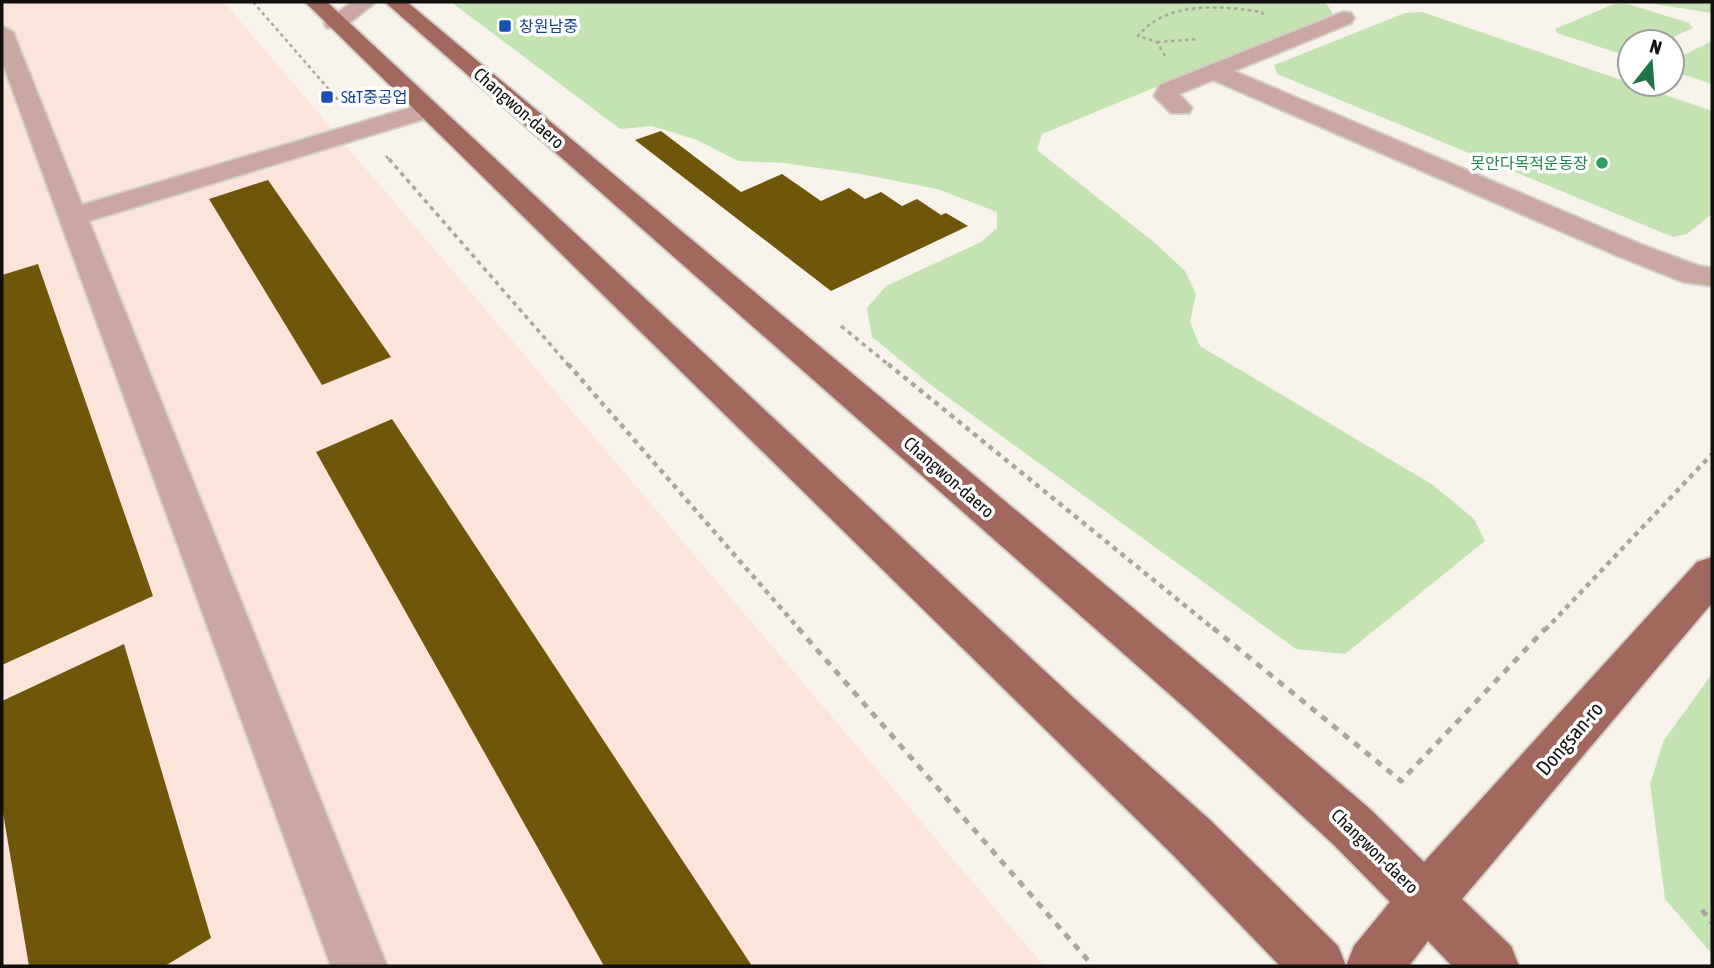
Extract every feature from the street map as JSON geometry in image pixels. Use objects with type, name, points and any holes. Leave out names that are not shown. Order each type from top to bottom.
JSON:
[{"type":"main road","name":"Changwon-daero","points":[[395,2],[1208,698],[1352,827],[1490,966]]},
{"type":"main road","points":[[325,12],[1060,716],[1165,811],[1264,907],[1318,966]]},
{"type":"main road","name":"Dongsan-ro","points":[[1374,966],[1425,901],[1712,574]]},
{"type":"street","points":[[325,12],[366,2]]},
{"type":"street","points":[[1181,108],[1166,96],[1168,90],[1343,18]]},
{"type":"street","points":[[2,32],[359,966]]},
{"type":"street","points":[[1205,74],[1629,250],[1694,275],[1712,277]]},
{"type":"street","points":[[74,216],[428,110]]},
{"type":"path","points":[[253,2],[1093,966]]},
{"type":"path","points":[[1205,39],[1157,42],[1138,36],[1153,19],[1190,10],[1237,8],[1262,12],[1265,21],[1258,24]]},
{"type":"path","points":[[1157,42],[1168,62],[1205,74]]},
{"type":"path","points":[[840,326],[1401,781],[1712,454]]},
{"type":"path","points":[[1702,910],[1712,923]]},
{"type":"shaded area","points":[[2,2],[224,2],[1044,966],[2,966]]},
{"type":"green space","points":[[451,2],[1326,3],[1333,14],[1042,134],[1037,150],[1155,243],[1185,271],[1196,294],[1190,322],[1200,346],[1433,485],[1474,519],[1485,541],[1345,654],[1296,649],[931,385],[872,337],[867,308],[886,286],[981,242],[997,228],[997,212],[937,189],[861,174],[784,163],[738,161],[697,140],[652,126],[620,129]]},
{"type":"green space","points":[[1642,2],[1712,2],[1712,13]]},
{"type":"green space","points":[[1614,4],[1628,4],[1689,23],[1693,28],[1686,31],[1686,28],[1616,28],[1616,52],[1557,33],[1555,29]]},
{"type":"green space","name":"못안다목적운동장","points":[[1422,12],[1616,78],[1616,98],[1674,98],[1712,111],[1712,214],[1687,234],[1673,237],[1277,74],[1274,65],[1405,13]]},
{"type":"green space","points":[[1712,41],[1712,84],[1686,76],[1686,54]]},
{"type":"green space","points":[[1712,674],[1712,954],[1665,899],[1650,784],[1664,740]]},
{"type":"building","points":[[661,131],[741,192],[782,174],[821,201],[849,188],[865,199],[881,192],[902,206],[917,199],[941,215],[946,213],[968,226],[831,291],[635,140]]},
{"type":"building","points":[[268,180],[391,357],[322,385],[209,199]]},
{"type":"building","points":[[38,264],[153,596],[2,665],[2,275]]},
{"type":"building","points":[[392,419],[752,966],[604,966],[316,452]]},
{"type":"building","points":[[124,644],[211,938],[165,966],[29,966],[2,807],[2,701]]},
{"type":"place","name":"창원남중","points":[[505,26]]},
{"type":"place","name":"S&T중공업","points":[[327,97]]},
{"type":"place","name":"못안다목적운동장","points":[[1602,163]]}]
